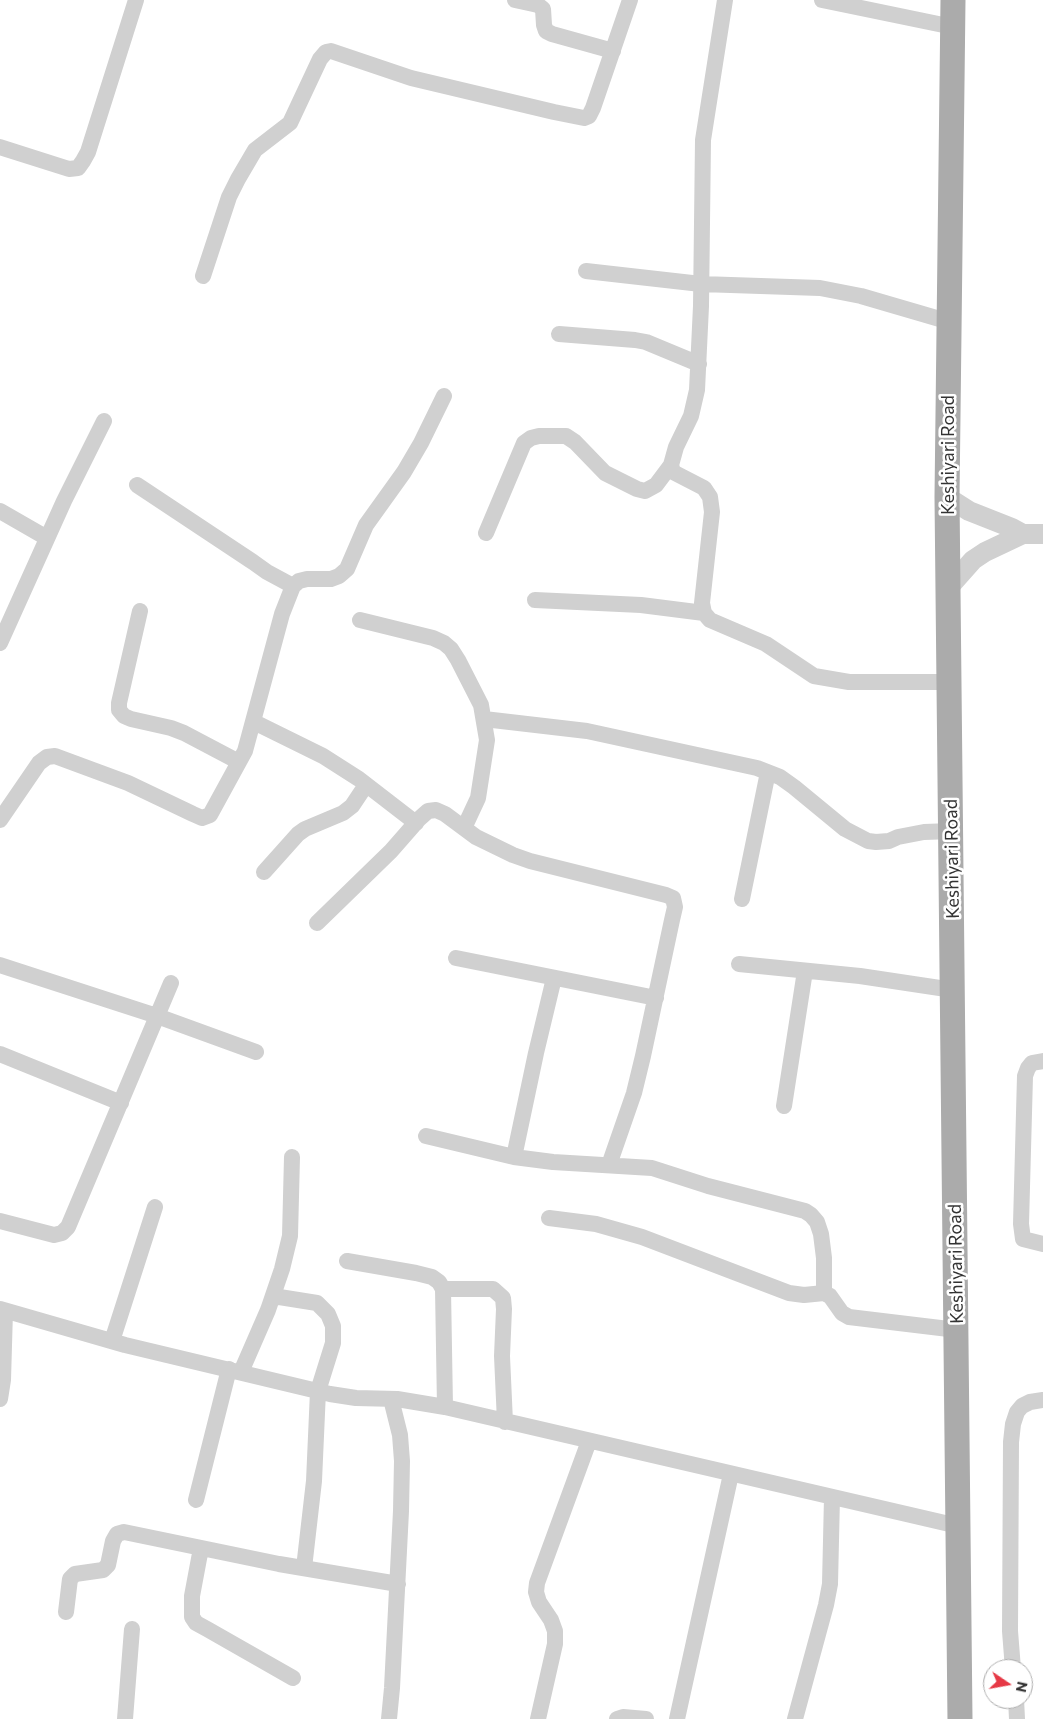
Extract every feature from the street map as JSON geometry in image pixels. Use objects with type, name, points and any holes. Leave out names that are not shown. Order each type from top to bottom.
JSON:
[{"type":"main road","name":"Keshiyari Road","points":[[953,0],[948,497],[960,1719]]},
{"type":"street","points":[[1,153],[69,169],[78,168],[88,152],[136,0]]},
{"type":"street","points":[[515,0],[538,5],[543,10],[546,31],[613,51]]},
{"type":"street","points":[[203,276],[229,197],[238,178],[255,150],[290,123],[320,59],[326,52],[331,51],[411,78],[584,118],[589,116],[593,108],[630,0]]},
{"type":"street","points":[[486,533],[524,443],[531,438],[539,436],[566,436],[575,442],[605,473],[645,491],[656,485],[670,465],[676,447],[691,416],[697,390],[703,140],[725,0]]},
{"type":"street","points":[[822,0],[953,27]]},
{"type":"street","points":[[586,271],[701,284],[820,288],[861,296],[950,322]]},
{"type":"street","points":[[559,334],[646,342],[699,364]]},
{"type":"street","points":[[0,820],[31,772],[46,757],[55,756],[128,783],[202,818],[210,815],[245,750],[282,614],[293,586],[299,581],[307,579],[331,579],[340,576],[347,569],[366,525],[404,472],[421,443],[444,396]]},
{"type":"street","points":[[0,643],[104,421]]},
{"type":"street","points":[[670,465],[673,472],[704,488],[710,497],[712,512],[702,603],[704,613],[710,620],[766,644],[814,676],[849,682],[950,682]]},
{"type":"street","points":[[137,485],[267,572],[293,586]]},
{"type":"street","points":[[948,497],[969,511],[1023,534]]},
{"type":"street","points":[[0,511],[48,538]]},
{"type":"street","points":[[949,587],[974,560],[985,552],[1023,534],[1043,534]]},
{"type":"street","points":[[535,600],[641,605],[704,613]]},
{"type":"street","points":[[140,611],[119,710],[124,716],[184,733],[239,762]]},
{"type":"street","points":[[360,620],[433,638],[444,643],[451,649],[458,660],[481,705],[487,740],[482,780],[476,804],[464,828]]},
{"type":"street","points":[[484,719],[587,731],[768,772],[794,787],[845,829],[868,841],[888,841],[924,832],[952,831]]},
{"type":"street","points":[[254,722],[324,756],[416,823]]},
{"type":"street","points":[[742,899],[768,772]]},
{"type":"street","points":[[264,872],[298,834],[305,829],[343,813],[352,806],[366,785]]},
{"type":"street","points":[[317,923],[391,851],[428,811],[436,810],[501,851],[530,862],[610,880],[673,898],[672,920],[634,1093],[609,1165]]},
{"type":"street","points":[[456,958],[656,998]]},
{"type":"street","points":[[0,964],[157,1016],[256,1052]]},
{"type":"street","points":[[740,964],[860,976],[953,990]]},
{"type":"street","points":[[784,1106],[805,971]]},
{"type":"street","points":[[514,1157],[554,978]]},
{"type":"street","points":[[0,1221],[54,1235],[62,1233],[68,1227],[171,983]]},
{"type":"street","points":[[0,1054],[121,1102]]},
{"type":"street","points":[[1043,1061],[1032,1063],[1025,1076],[1021,1224],[1023,1239],[1028,1242],[1043,1244]]},
{"type":"street","points":[[426,1136],[514,1157],[553,1162],[652,1168],[708,1186],[805,1211],[812,1215],[817,1222],[821,1234],[824,1258],[824,1293]]},
{"type":"street","points":[[196,1500],[235,1370],[273,1296],[282,1269],[290,1236],[292,1157]]},
{"type":"street","points":[[112,1342],[155,1207]]},
{"type":"street","points":[[549,1218],[596,1224],[642,1237],[790,1293],[804,1295],[824,1293],[830,1296],[842,1313],[849,1317],[957,1330]]},
{"type":"street","points":[[347,1261],[432,1277],[439,1282],[443,1289],[445,1407]]},
{"type":"street","points":[[443,1289],[493,1289],[503,1298],[502,1356],[505,1422]]},
{"type":"street","points":[[273,1296],[317,1303],[328,1314],[333,1326],[333,1343],[318,1391],[314,1481],[304,1568]]},
{"type":"street","points":[[0,1399],[3,1380],[3,1310],[112,1342],[318,1391],[356,1398],[391,1399],[445,1407],[958,1526]]},
{"type":"street","points":[[389,1719],[398,1584],[402,1461],[400,1435],[391,1399]]},
{"type":"street","points":[[1012,1659],[1010,1630],[1011,1442],[1013,1424],[1017,1412],[1022,1406],[1030,1402],[1043,1400]]},
{"type":"street","points":[[538,1719],[555,1644],[556,1631],[539,1602],[536,1592],[537,1583],[589,1441]]},
{"type":"street","points":[[679,1719],[731,1474]]},
{"type":"street","points":[[795,1719],[829,1591],[832,1497]]},
{"type":"street","points":[[66,1612],[70,1579],[75,1574],[103,1570],[108,1565],[113,1541],[117,1534],[124,1532],[304,1568],[398,1584]]},
{"type":"street","points":[[201,1548],[192,1596],[192,1617],[196,1623],[293,1678]]},
{"type":"street","points":[[125,1719],[132,1629]]},
{"type":"street","points":[[617,1719],[622,1717],[646,1719]]}]
